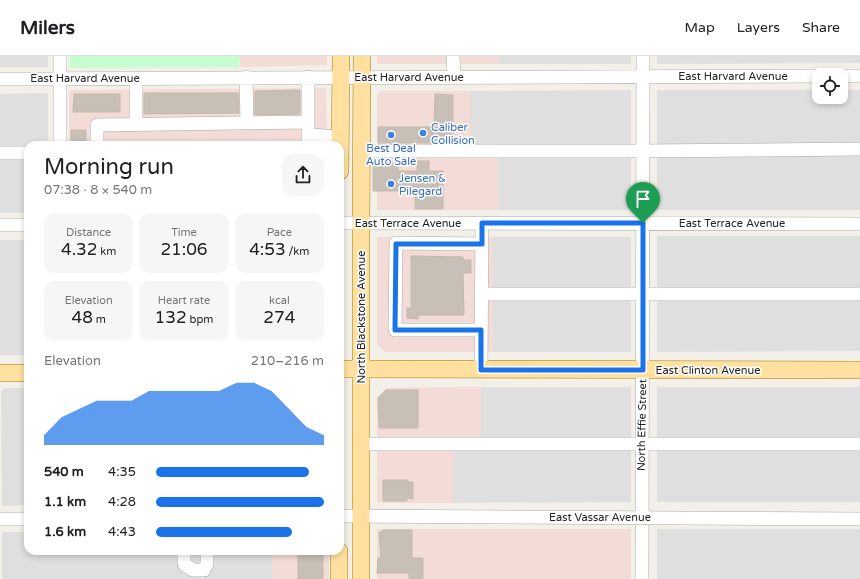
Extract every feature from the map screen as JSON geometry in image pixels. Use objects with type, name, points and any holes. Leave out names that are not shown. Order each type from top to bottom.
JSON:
[{"type":"main road","points":[[341,56],[341,141]]},
{"type":"main road","name":"North Blackstone Avenue","points":[[361,579],[360,223],[362,56]]},
{"type":"main road","name":"East Clinton Avenue","points":[[344,369],[860,370]]},
{"type":"main road","points":[[0,374],[24,373]]},
{"type":"main road","points":[[339,555],[339,579]]},
{"type":"street","points":[[60,56],[60,141]]},
{"type":"street","points":[[453,56],[454,77]]},
{"type":"street","name":"North Effie Street","points":[[642,579],[643,56]]},
{"type":"street","name":"East Harvard Avenue","points":[[0,79],[812,76]]},
{"type":"street","points":[[848,76],[860,76]]},
{"type":"street","points":[[246,77],[247,123]]},
{"type":"street","points":[[308,77],[308,140],[341,137]]},
{"type":"street","points":[[136,78],[136,124]]},
{"type":"street","points":[[97,141],[97,125],[308,122]]},
{"type":"street","points":[[361,151],[860,149]]},
{"type":"street","points":[[0,153],[24,153]]},
{"type":"street","name":"East Terrace Avenue","points":[[344,223],[860,224]]},
{"type":"street","points":[[481,370],[482,223]]},
{"type":"street","points":[[0,225],[24,225]]},
{"type":"street","points":[[481,330],[395,330],[396,244],[482,244]]},
{"type":"street","points":[[481,294],[860,294]]},
{"type":"street","points":[[360,444],[860,444]]},
{"type":"street","name":"East Vassar Avenue","points":[[344,516],[860,519]]},
{"type":"street","points":[[0,519],[24,519]]},
{"type":"street","points":[[184,555],[184,564],[193,570],[204,570],[207,564],[207,555]]},
{"type":"shaded area","points":[[0,56],[48,56],[48,67],[0,67]]},
{"type":"shaded area","points":[[240,56],[327,56],[327,65],[240,67]]},
{"type":"shaded area","points":[[377,56],[498,56],[498,64],[377,64]]},
{"type":"shaded area","points":[[498,56],[631,56],[631,64],[498,64]]},
{"type":"shaded area","points":[[657,56],[860,56],[860,63],[657,64]]},
{"type":"shaded area","points":[[326,88],[327,141],[69,141],[69,90]]},
{"type":"shaded area","points":[[631,90],[631,146],[471,146],[471,91]]},
{"type":"shaded area","points":[[657,90],[812,90],[812,104],[848,104],[848,90],[860,90],[860,145],[657,146]]},
{"type":"shaded area","points":[[380,91],[471,91],[471,146],[377,146],[377,94]]},
{"type":"shaded area","points":[[48,93],[48,141],[24,141],[24,149],[0,149],[0,94]]},
{"type":"shaded area","points":[[860,154],[860,210],[657,210],[657,155]]},
{"type":"shaded area","points":[[377,155],[498,155],[498,210],[377,210]]},
{"type":"shaded area","points":[[498,155],[631,155],[631,210],[498,210]]},
{"type":"shaded area","points":[[0,158],[24,158],[24,213],[0,213]]},
{"type":"shaded area","points":[[657,236],[860,236],[860,290],[657,291]]},
{"type":"shaded area","points":[[377,237],[493,237],[493,291],[475,291],[475,352],[385,352],[377,344]]},
{"type":"shaded area","points":[[493,237],[631,237],[631,291],[493,291]]},
{"type":"shaded area","points":[[0,240],[24,240],[24,355],[0,355]]},
{"type":"shaded area","points":[[860,297],[860,351],[657,352],[657,298]]},
{"type":"shaded area","points":[[493,298],[631,298],[631,352],[493,352]]},
{"type":"shaded area","points":[[493,298],[493,352],[488,352],[488,302]]},
{"type":"shaded area","points":[[481,387],[631,387],[631,441],[481,442]]},
{"type":"shaded area","points":[[481,387],[481,438],[379,438],[379,436],[377,436],[377,397],[386,388]]},
{"type":"shaded area","points":[[657,387],[860,387],[860,441],[657,441]]},
{"type":"shaded area","points":[[5,388],[24,388],[24,505],[2,506],[1,391]]},
{"type":"shaded area","points":[[631,448],[631,502],[454,503],[454,449]]},
{"type":"shaded area","points":[[657,448],[860,448],[860,502],[657,502]]},
{"type":"shaded area","points":[[377,449],[454,449],[454,503],[377,503]]},
{"type":"shaded area","points":[[377,529],[631,529],[631,579],[377,579]]},
{"type":"shaded area","points":[[657,529],[860,529],[860,579],[657,579]]},
{"type":"shaded area","points":[[2,532],[24,532],[24,555],[272,555],[272,579],[2,579]]},
{"type":"shaded area","points":[[272,555],[329,555],[329,579],[272,579]]},
{"type":"green space","points":[[70,56],[240,56],[239,67],[70,68]]},
{"type":"building","points":[[300,90],[300,114],[255,115],[255,91]]},
{"type":"building","points":[[144,93],[238,93],[239,113],[144,114]]},
{"type":"building","points":[[74,94],[120,94],[120,112],[73,112]]},
{"type":"building","points":[[435,94],[453,95],[453,143],[378,143],[378,127],[434,127]]},
{"type":"building","points":[[71,130],[86,130],[86,141],[71,141]]},
{"type":"building","points":[[417,161],[429,161],[429,171],[443,171],[443,209],[415,209],[415,191],[373,191],[373,163],[398,163],[398,171],[417,171]]},
{"type":"building","points":[[411,256],[463,257],[463,260],[471,260],[471,273],[463,273],[464,315],[418,315],[418,319],[407,318],[407,308],[411,308]]},
{"type":"building","points":[[386,390],[418,390],[418,428],[379,428],[378,398]]},
{"type":"building","points":[[383,480],[408,480],[408,482],[413,482],[413,499],[407,498],[407,501],[383,501]]},
{"type":"building","points":[[382,530],[412,530],[412,558],[423,558],[423,579],[409,579],[409,573],[377,573],[378,558],[381,558],[379,532],[382,532]]},
{"type":"building","points":[[298,555],[323,555],[323,579],[298,579]]},
{"type":"place","name":"Caliber Collision","points":[[423,133]]},
{"type":"place","name":"Best Deal Auto Sale","points":[[391,135]]},
{"type":"place","name":"Jensen & Pilegard","points":[[391,184]]},
{"type":"route","points":[[482,223],[643,223],[643,370],[481,370],[481,330],[395,330],[396,244],[482,244],[482,223]]}]
